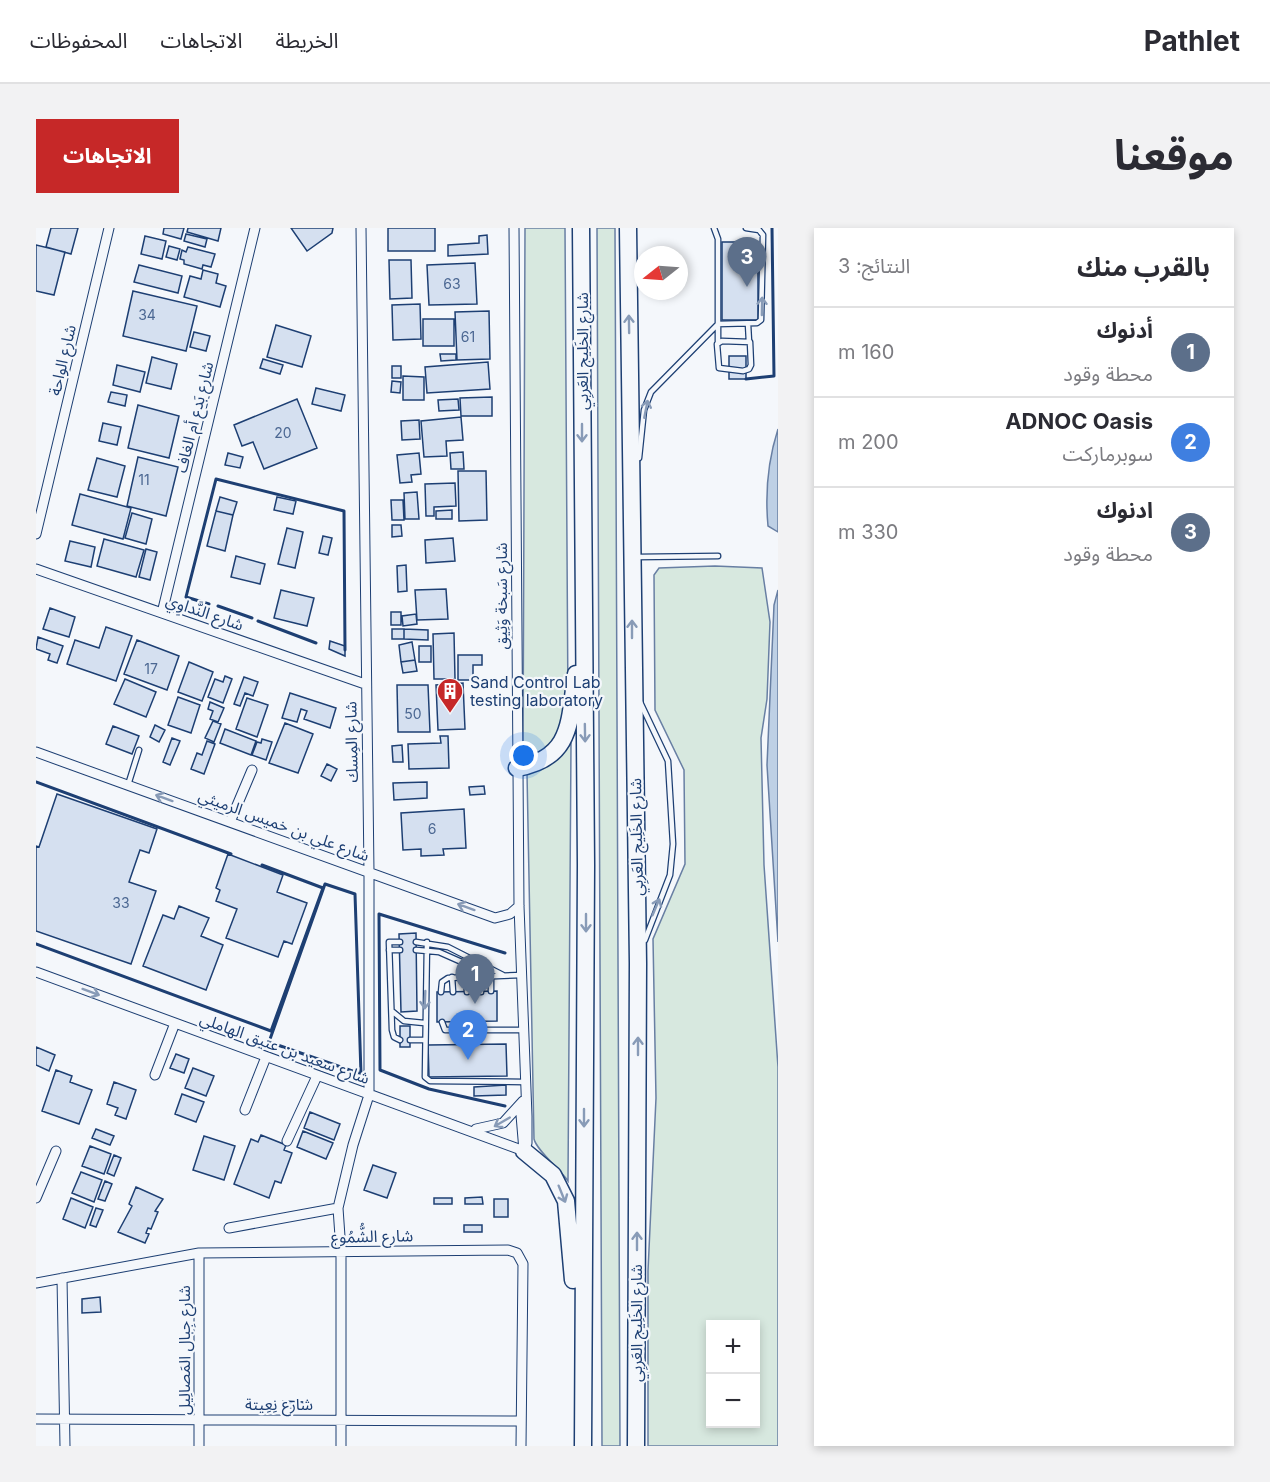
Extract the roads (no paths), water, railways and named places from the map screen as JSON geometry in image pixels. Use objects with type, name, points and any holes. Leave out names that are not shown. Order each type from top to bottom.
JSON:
[{"type":"highway","name":"شارع الخَلِيج العَربِي","points":[[581,228],[586,876],[583,1446]]},
{"type":"highway","name":"شارع الخَلِيج العَربِي","points":[[628,228],[638,963],[636,1446]]},
{"type":"highway","points":[[517,768],[535,765],[551,757],[565,737],[583,628]]},
{"type":"highway","points":[[524,1151],[553,1175],[566,1201],[582,1420]]},
{"type":"street","name":"شارع الواحة","points":[[36,534],[109,228]]},
{"type":"street","name":"شارع بَدع أم الغاف","points":[[162,613],[255,228]]},
{"type":"street","name":"شارع المِسك","points":[[341,1446],[341,1251],[338,1208],[353,1145],[369,1095],[369,872],[361,228]]},
{"type":"street","name":"شارع سَبخة وَثِيق","points":[[514,228],[517,768],[525,1082],[521,1142],[524,1151]]},
{"type":"street","name":"شارع النَّداوِي","points":[[36,569],[365,684]]},
{"type":"street","name":"شارع علي بن خميس الرميثي","points":[[36,752],[495,918],[510,914],[519,906]]},
{"type":"street","points":[[230,822],[252,770]]},
{"type":"street","name":"شارع سعيد بن عتيق الهاملي","points":[[36,972],[369,1095],[470,1129],[524,1151]]},
{"type":"street","points":[[155,1075],[175,1023]]},
{"type":"street","points":[[245,1110],[266,1057]]},
{"type":"street","points":[[287,1141],[317,1076]]},
{"type":"street","points":[[470,1129],[492,1127],[503,1123],[519,1108],[525,1098]]},
{"type":"street","points":[[36,1198],[56,1151]]},
{"type":"street","points":[[229,1228],[338,1208]]},
{"type":"street","name":"شارع الشُّمُوع","points":[[36,1283],[199,1253],[508,1250],[517,1253],[523,1264],[521,1446]]},
{"type":"street","name":"شارع جِبال المَصالِيل","points":[[199,1253],[199,1446]]},
{"type":"street","points":[[62,1278],[65,1446]]},
{"type":"street","name":"شارع نِعِيتة","points":[[36,1419],[521,1421]]},
{"type":"lane","points":[[714,228],[718,239],[716,364],[718,368],[743,371],[751,365],[748,324]]},
{"type":"lane","points":[[631,508],[647,400],[659,383],[718,324],[748,324],[761,320],[763,239],[759,230],[746,228]]},
{"type":"lane","points":[[718,342],[749,342]]},
{"type":"lane","points":[[632,557],[718,556]]},
{"type":"lane","points":[[633,687],[668,761],[673,844],[670,875],[650,923],[638,963]]},
{"type":"lane","points":[[128,785],[139,750]]},
{"type":"lane","points":[[400,942],[389,942],[393,1034],[400,1040]]},
{"type":"lane","points":[[416,942],[448,947],[503,975]]},
{"type":"lane","points":[[427,942],[423,1074],[430,1081],[525,1082]]},
{"type":"lane","points":[[389,950],[400,950]]},
{"type":"lane","points":[[416,950],[440,952],[491,975]]},
{"type":"lane","points":[[491,975],[491,992]]},
{"type":"lane","points":[[441,992],[443,980],[452,977],[522,975]]},
{"type":"lane","points":[[466,976],[467,992]]},
{"type":"lane","points":[[481,976],[481,992]]},
{"type":"lane","points":[[452,977],[453,992]]},
{"type":"lane","points":[[392,1010],[400,1019],[424,1023]]},
{"type":"lane","points":[[442,1022],[445,1030],[523,1030]]},
{"type":"lane","points":[[453,1022],[453,1030]]},
{"type":"lane","points":[[467,1022],[468,1029]]},
{"type":"lane","points":[[481,1022],[481,1029]]},
{"type":"lane","points":[[491,1022],[491,1029]]},
{"type":"lane","points":[[410,1040],[423,1040]]},
{"type":"water","points":[[778,429],[778,532],[768,526],[767,501],[768,477]]},
{"type":"water","points":[[778,590],[778,942],[767,765],[774,605]]},
{"type":"place","name":"ادنوك","points":[[747,287]]},
{"type":"place","name":"Sand Control Lab testing laboratory","points":[[450,714]]},
{"type":"place","name":"أدنوك","points":[[475,1004]]},
{"type":"place","name":"ADNOC Oasis","points":[[468,1060]]}]
